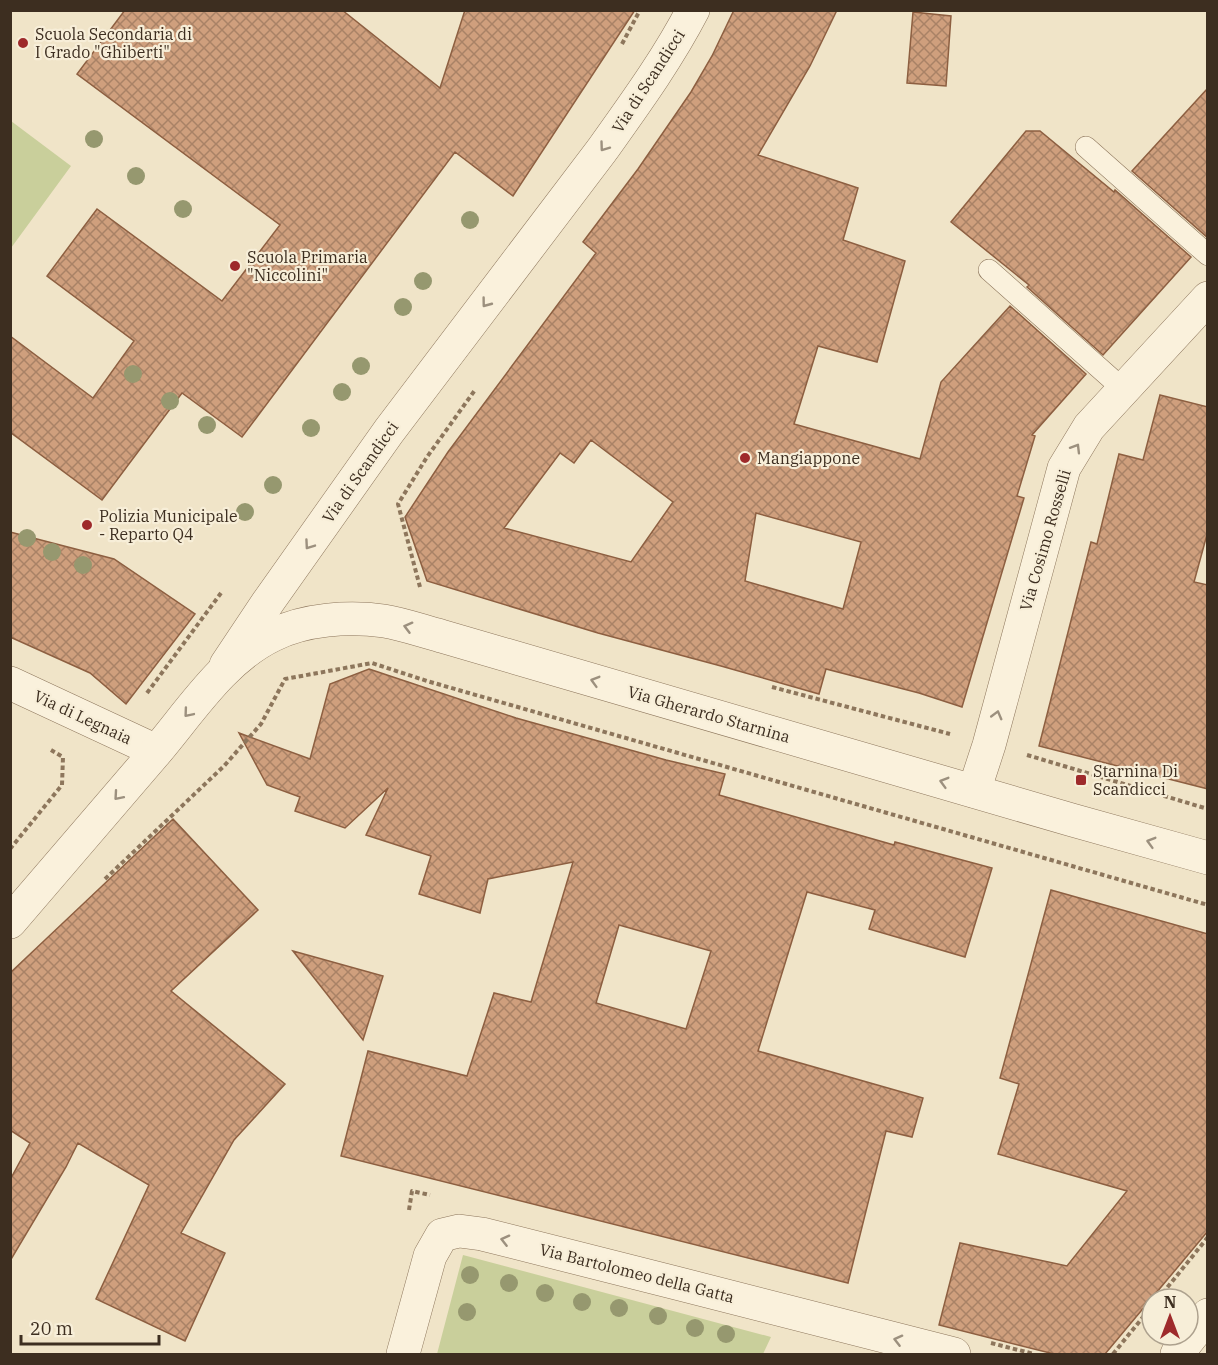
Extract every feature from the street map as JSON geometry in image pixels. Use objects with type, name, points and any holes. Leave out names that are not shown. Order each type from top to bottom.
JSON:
[{"type":"street","name":"Via di Scandicci","points":[[10,922],[219,675],[389,431],[635,105],[693,10]]},
{"type":"street","name":"Via Cosimo Rosselli","points":[[974,791],[992,734],[1064,468],[1089,427],[1208,298]]},
{"type":"street","name":"Via Gherardo Starnina","points":[[219,675],[252,648],[273,635],[295,627],[335,620],[384,621],[1208,858]]},
{"type":"street","name":"Via di Legnaia","points":[[10,683],[156,751]]},
{"type":"street","name":"Via Bartolomeo della Gatta","points":[[403,1354],[430,1256],[442,1235],[459,1231],[482,1234],[954,1354]]},
{"type":"street","points":[[1177,1354],[1208,1316]]},
{"type":"lane","points":[[1086,147],[1208,255]]},
{"type":"lane","points":[[989,270],[1124,389]]},
{"type":"path","points":[[422,592],[398,504],[427,457]]},
{"type":"path","points":[[104,879],[224,766],[261,724],[285,679],[372,663],[427,681],[1208,905]]},
{"type":"path","points":[[772,687],[955,735]]},
{"type":"path","points":[[10,849],[62,785],[63,757],[42,746]]},
{"type":"path","points":[[1020,753],[1208,809]]},
{"type":"path","points":[[1168,1287],[1208,1237]]},
{"type":"path","points":[[1113,1354],[1140,1321]]},
{"type":"green space","points":[[11,121],[71,166],[11,248]]},
{"type":"green space","points":[[463,1255],[771,1337],[763,1354],[437,1354]]},
{"type":"building","points":[[125,10],[342,10],[440,88],[465,10],[635,10],[513,196],[455,152],[242,437],[182,393],[102,500],[10,432],[10,336],[93,398],[134,341],[47,276],[97,209],[222,301],[280,225],[77,74]]},
{"type":"building","points":[[734,10],[837,10],[810,66],[758,155],[858,188],[843,240],[905,261],[877,362],[818,346],[794,424],[920,459],[941,382],[1010,306],[1086,374],[1032,435],[1035,436],[1017,496],[1024,498],[962,707],[919,693],[826,669],[819,694],[598,633],[427,581],[405,517],[448,452],[596,253],[583,242],[638,169],[691,92],[712,56]],"holes":[[[591,440],[673,502],[631,562],[504,528],[560,453],[574,463]],[[756,513],[861,542],[843,609],[745,581]]]},
{"type":"building","points":[[913,12],[951,16],[946,86],[907,83]]},
{"type":"building","points":[[1208,88],[1208,238],[1132,171]]},
{"type":"building","points":[[1026,131],[1040,131],[1114,192],[1115,190],[1191,257],[1103,355],[1027,287],[1029,285],[951,222]]},
{"type":"building","points":[[1160,395],[1208,407],[1208,531],[1194,582],[1208,585],[1208,789],[1039,746],[1091,542],[1097,544],[1119,454],[1143,460]]},
{"type":"building","points":[[10,532],[114,559],[195,614],[126,704],[90,673],[10,637]]},
{"type":"building","points":[[369,669],[516,718],[725,774],[719,795],[894,845],[895,842],[992,868],[965,957],[869,929],[875,910],[807,892],[758,1051],[923,1098],[912,1137],[886,1131],[848,1283],[341,1156],[368,1051],[467,1076],[494,993],[531,1002],[573,862],[488,879],[480,913],[419,894],[431,856],[366,835],[388,788],[345,828],[295,811],[300,797],[267,785],[239,733],[310,759],[330,684]],"holes":[[[619,925],[711,951],[686,1029],[596,1003]]]},
{"type":"building","points":[[173,819],[258,910],[171,991],[285,1084],[234,1140],[181,1233],[225,1253],[185,1341],[96,1299],[149,1185],[78,1143],[10,1261],[10,1180],[30,1143],[10,1130],[10,973]]},
{"type":"building","points":[[1051,890],[1208,934],[1208,1231],[1161,1287],[1140,1287],[1140,1312],[1105,1354],[1054,1354],[939,1325],[960,1243],[1067,1266],[1127,1191],[998,1154],[1019,1084],[1000,1078]]},
{"type":"building","points":[[293,951],[383,976],[363,1040]]},
{"type":"place","name":"Scuola Secondaria di I Grado \"Ghiberti\"","points":[[23,43]]},
{"type":"place","name":"Scuola Primaria \"Niccolini\"","points":[[235,266]]},
{"type":"place","name":"Mangiappone","points":[[745,458]]},
{"type":"place","name":"Polizia Municipale - Reparto Q4","points":[[87,525]]},
{"type":"place","name":"Starnina Di Scandicci","points":[[1081,780]]}]
